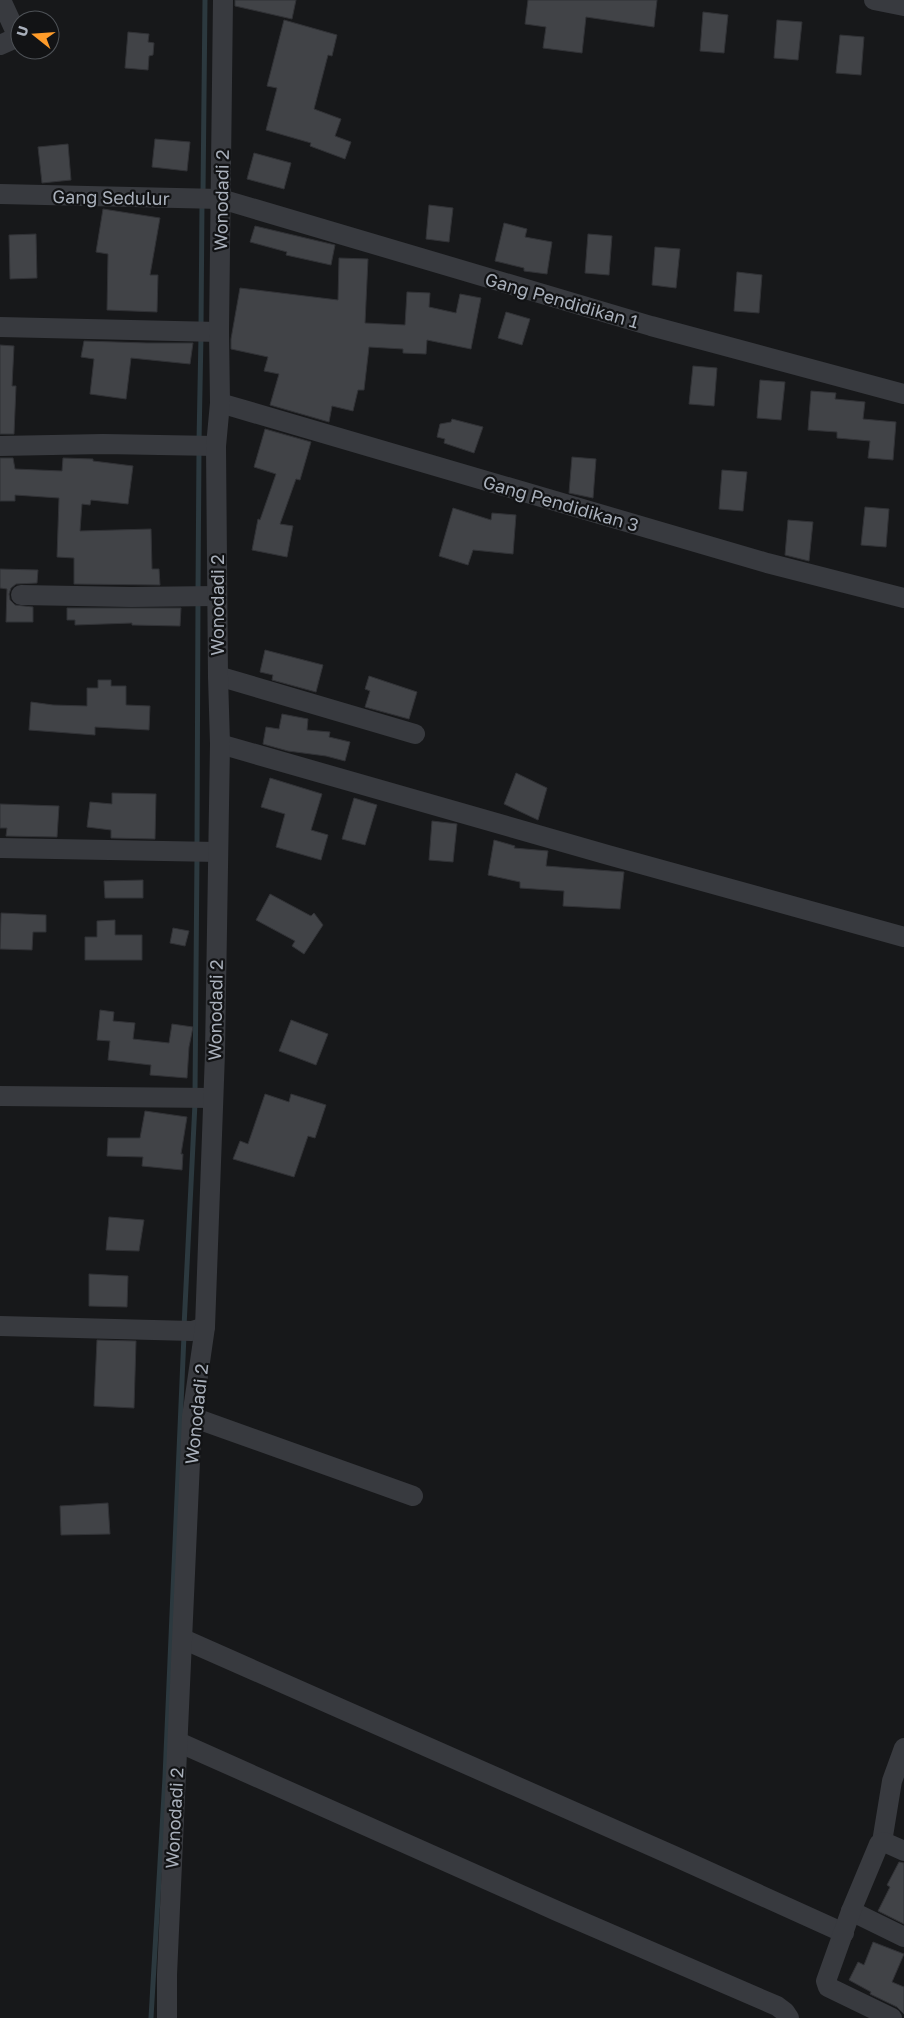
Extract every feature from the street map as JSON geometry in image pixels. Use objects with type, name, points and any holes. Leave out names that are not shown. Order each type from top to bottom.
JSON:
[{"type":"street","points":[[0,45],[18,37],[1,0]]},
{"type":"street","name":"Wonodadi 2","points":[[167,2018],[167,1975],[192,1417],[211,1098],[220,744],[216,446],[220,403],[219,332],[223,0]]},
{"type":"street","points":[[874,0],[904,6]]},
{"type":"street","name":"Gang Sedulur","points":[[0,194],[221,199]]},
{"type":"street","name":"Gang Pendidikan 1","points":[[221,199],[651,326],[904,394]]},
{"type":"street","points":[[0,327],[219,332]]},
{"type":"street","name":"Gang Pendidikan 3","points":[[220,403],[767,562],[904,598]]},
{"type":"street","points":[[0,446],[102,444],[216,446]]},
{"type":"street","points":[[21,595],[218,596]]},
{"type":"street","points":[[218,676],[415,734]]},
{"type":"street","points":[[220,744],[570,845],[904,937]]},
{"type":"street","points":[[0,848],[217,852]]},
{"type":"street","points":[[0,1096],[211,1098]]},
{"type":"street","points":[[0,1326],[198,1329]]},
{"type":"street","points":[[192,1417],[413,1496]]},
{"type":"street","points":[[183,1639],[844,1933]]},
{"type":"street","points":[[178,1742],[777,2006],[785,2012],[788,2018]]},
{"type":"street","points":[[892,2018],[835,1991],[827,1985],[827,1979],[852,1911],[879,1844],[882,1842],[892,1782],[904,1748]]},
{"type":"street","points":[[882,1842],[904,1851]]},
{"type":"street","points":[[852,1911],[904,1937]]},
{"type":"building","points":[[235,0],[296,0],[292,19],[235,6]]},
{"type":"building","points":[[528,0],[657,0],[654,27],[586,17],[582,53],[543,48],[546,27],[525,24]]},
{"type":"building","points":[[703,12],[728,15],[724,53],[700,51]]},
{"type":"building","points":[[284,20],[337,35],[332,56],[328,55],[314,109],[341,119],[335,136],[351,142],[345,159],[310,146],[311,143],[266,130],[277,88],[267,86]]},
{"type":"building","points":[[777,20],[802,22],[798,60],[774,58]]},
{"type":"building","points":[[128,32],[149,34],[148,42],[154,43],[153,55],[149,56],[148,70],[125,68]]},
{"type":"building","points":[[840,35],[864,37],[861,75],[836,73]]},
{"type":"building","points":[[155,139],[190,142],[187,171],[152,167]]},
{"type":"building","points":[[68,144],[71,180],[42,183],[38,147]]},
{"type":"building","points":[[254,153],[291,163],[284,189],[247,179]]},
{"type":"building","points":[[429,205],[453,208],[449,242],[426,239]]},
{"type":"building","points":[[103,209],[160,218],[150,275],[158,275],[157,312],[107,310],[108,254],[96,252]]},
{"type":"building","points":[[504,223],[527,229],[525,237],[552,242],[547,274],[524,271],[524,268],[495,261]]},
{"type":"building","points":[[255,226],[335,245],[331,265],[286,255],[287,252],[250,242]]},
{"type":"building","points":[[36,234],[37,278],[10,279],[9,235]]},
{"type":"building","points":[[588,234],[612,236],[609,275],[585,273]]},
{"type":"building","points":[[655,247],[680,249],[676,288],[652,285]]},
{"type":"building","points":[[339,258],[368,259],[365,323],[405,325],[407,292],[430,293],[429,307],[456,313],[460,294],[481,298],[471,349],[427,340],[426,354],[403,353],[403,349],[369,347],[364,390],[358,390],[353,411],[332,406],[329,422],[270,405],[279,374],[264,371],[268,357],[231,349],[231,339],[240,288],[338,300]]},
{"type":"building","points":[[737,272],[762,275],[759,313],[734,311]]},
{"type":"building","points":[[506,312],[530,319],[522,345],[498,338]]},
{"type":"building","points":[[84,341],[193,343],[190,364],[131,358],[126,399],[90,394],[94,359],[81,357]]},
{"type":"building","points":[[0,345],[14,346],[12,386],[16,386],[14,434],[0,434]]},
{"type":"building","points":[[693,366],[717,368],[714,406],[689,404]]},
{"type":"building","points":[[760,380],[785,382],[781,420],[757,418]]},
{"type":"building","points":[[811,391],[836,393],[835,399],[865,402],[863,419],[896,422],[893,460],[868,458],[870,441],[837,438],[837,432],[808,430]]},
{"type":"building","points":[[452,419],[483,427],[474,453],[444,443],[445,439],[437,437],[440,424],[451,422]]},
{"type":"building","points":[[265,429],[311,442],[300,480],[296,479],[280,524],[293,526],[287,557],[252,550],[258,519],[260,520],[276,474],[254,467]]},
{"type":"building","points":[[572,457],[596,459],[593,498],[569,493]]},
{"type":"building","points":[[0,458],[13,458],[15,469],[62,471],[63,458],[93,459],[93,461],[133,466],[128,504],[91,500],[90,505],[82,504],[80,531],[151,529],[152,569],[159,569],[160,585],[74,584],[74,558],[57,557],[59,498],[15,495],[15,501],[0,501]]},
{"type":"building","points":[[722,470],[747,472],[743,511],[719,509]]},
{"type":"building","points":[[865,507],[889,509],[886,547],[861,545]]},
{"type":"building","points":[[453,508],[491,520],[492,513],[516,515],[513,554],[473,550],[468,565],[439,556]]},
{"type":"building","points":[[788,520],[813,522],[809,561],[785,555]]},
{"type":"building","points":[[0,569],[38,570],[37,583],[16,584],[11,588],[9,594],[10,600],[15,605],[33,607],[33,622],[6,622],[7,589],[0,588]]},
{"type":"building","points":[[67,608],[181,608],[180,626],[132,625],[132,623],[75,625],[75,620],[67,620]]},
{"type":"building","points":[[265,650],[323,665],[316,692],[272,680],[273,675],[260,672]]},
{"type":"building","points":[[369,676],[417,692],[409,719],[365,707],[370,691],[365,689]]},
{"type":"building","points":[[98,680],[111,680],[111,686],[126,686],[126,705],[150,706],[149,730],[95,727],[95,735],[29,730],[31,702],[87,706],[87,688],[98,688]]},
{"type":"building","points":[[282,714],[308,719],[307,730],[330,732],[329,737],[350,742],[345,761],[326,756],[288,751],[263,744],[266,727],[279,729]]},
{"type":"building","points":[[516,773],[547,788],[538,820],[504,804]]},
{"type":"building","points":[[270,778],[322,794],[311,830],[328,835],[321,860],[276,847],[285,814],[261,807]]},
{"type":"building","points":[[112,793],[156,794],[155,839],[111,838],[111,830],[87,827],[90,802],[112,804]]},
{"type":"building","points":[[354,798],[377,805],[365,845],[342,839]]},
{"type":"building","points":[[0,804],[59,806],[57,837],[6,836],[7,828],[0,828]]},
{"type":"building","points":[[432,821],[457,824],[453,862],[429,860]]},
{"type":"building","points":[[494,840],[515,846],[514,848],[548,851],[546,866],[624,872],[620,909],[563,906],[564,891],[520,888],[520,882],[488,875]]},
{"type":"building","points":[[143,880],[143,898],[105,898],[104,881]]},
{"type":"building","points":[[270,894],[311,916],[314,913],[323,925],[304,954],[292,946],[295,941],[256,920]]},
{"type":"building","points":[[1,913],[46,915],[46,932],[33,932],[32,950],[0,949]]},
{"type":"building","points":[[115,920],[115,935],[142,935],[142,960],[85,960],[85,937],[97,937],[97,921]]},
{"type":"building","points":[[173,928],[189,931],[185,946],[170,943]]},
{"type":"building","points":[[100,1010],[114,1012],[113,1021],[135,1023],[133,1039],[169,1043],[172,1024],[193,1027],[189,1047],[187,1078],[150,1075],[151,1065],[108,1060],[110,1041],[97,1040]]},
{"type":"building","points":[[291,1020],[328,1034],[316,1065],[279,1051]]},
{"type":"building","points":[[265,1094],[289,1102],[291,1094],[326,1105],[315,1138],[308,1136],[294,1177],[233,1159],[240,1141],[248,1144]]},
{"type":"building","points":[[145,1111],[187,1117],[181,1154],[183,1154],[182,1170],[142,1166],[143,1157],[107,1156],[108,1138],[140,1138]]},
{"type":"building","points":[[109,1217],[144,1220],[139,1251],[106,1250]]},
{"type":"building","points":[[89,1274],[128,1276],[127,1307],[89,1306]]},
{"type":"building","points":[[97,1340],[136,1341],[134,1408],[94,1406]]},
{"type":"building","points":[[108,1503],[110,1534],[61,1535],[60,1506]]},
{"type":"building","points":[[899,1862],[904,1863],[904,1924],[878,1911],[890,1887],[887,1885]]},
{"type":"building","points":[[873,1942],[904,1954],[892,1982],[904,1987],[904,2014],[897,2007],[870,1994],[871,1992],[849,1980],[858,1962],[864,1965]]},
{"type":"waterway","points":[[203,194],[205,0]]},
{"type":"waterway","points":[[201,327],[202,203]]},
{"type":"waterway","points":[[199,442],[201,335]]},
{"type":"waterway","points":[[198,592],[199,450]]},
{"type":"waterway","points":[[197,847],[198,600]]},
{"type":"waterway","points":[[195,1094],[197,855]]},
{"type":"waterway","points":[[184,1327],[195,1103]]},
{"type":"waterway","points":[[151,2018],[165,1777],[184,1335]]}]
